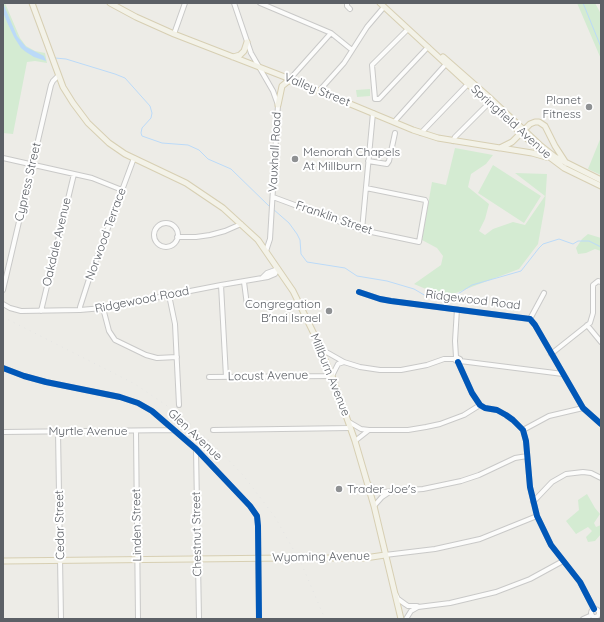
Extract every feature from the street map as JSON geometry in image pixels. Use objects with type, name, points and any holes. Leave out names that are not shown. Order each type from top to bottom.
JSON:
[{"type":"main road","name":"Millburn Avenue","points":[[32,3],[58,76],[73,103],[88,124],[109,143],[134,158],[195,188],[223,208],[258,240],[293,291],[321,349],[349,422],[374,506],[401,619]]},
{"type":"main road","name":"Springfield Avenue","points":[[380,3],[407,30],[522,132],[555,157],[601,180]]},
{"type":"main road","name":"Valley Street","points":[[114,4],[136,17],[174,34],[292,79],[421,133],[453,141],[532,153],[550,159]]},
{"type":"main road","points":[[232,57],[240,55],[244,51],[247,42]]},
{"type":"main road","name":"Springfield Avenue","points":[[428,48],[442,56],[550,159],[568,170],[601,186]]},
{"type":"main road","points":[[278,105],[282,86],[292,79]]},
{"type":"main road","points":[[500,148],[510,144],[530,124],[535,122],[542,123],[566,163]]},
{"type":"main road","name":"Wyoming Avenue","points":[[3,561],[365,558],[386,555]]},
{"type":"street","points":[[174,34],[185,3]]},
{"type":"street","name":"Vauxhall Road","points":[[234,3],[247,42],[258,66],[273,91],[278,105],[270,239],[266,250]]},
{"type":"street","points":[[260,3],[330,33],[352,50]]},
{"type":"street","points":[[347,3],[347,6],[350,9]]},
{"type":"street","points":[[319,91],[344,63],[367,27],[384,7]]},
{"type":"street","points":[[407,30],[372,65],[375,98],[379,98],[428,48]]},
{"type":"street","points":[[292,79],[330,33]]},
{"type":"street","points":[[394,122],[446,64]]},
{"type":"street","name":"Cypress Street","points":[[3,290],[51,85],[58,76]]},
{"type":"street","points":[[421,133],[468,84]]},
{"type":"street","points":[[453,141],[455,137],[489,103]]},
{"type":"street","points":[[362,230],[373,113]]},
{"type":"street","points":[[368,161],[387,164],[395,133]]},
{"type":"street","points":[[3,158],[92,178],[122,190]]},
{"type":"street","name":"Norwood Terrace","points":[[80,310],[89,278],[134,158]]},
{"type":"street","name":"Oakdale Avenue","points":[[42,311],[74,174]]},
{"type":"street","name":"Franklin Street","points":[[273,197],[362,230],[419,242],[426,202],[425,200],[366,188]]},
{"type":"street","points":[[161,224],[168,224],[176,229],[177,237],[172,245],[163,246],[159,245],[155,241],[154,232],[161,224]]},
{"type":"street","points":[[177,237],[210,235],[225,231],[241,224]]},
{"type":"street","name":"Ridgewood Road","points":[[3,304],[21,311],[103,308],[262,278],[272,270],[278,269]]},
{"type":"street","points":[[551,354],[586,325],[592,318],[593,285],[598,281],[601,282]]},
{"type":"street","points":[[244,282],[247,305]]},
{"type":"street","points":[[221,285],[226,377]]},
{"type":"street","name":"Ridgewood Road","points":[[359,292],[380,299],[530,319],[535,325],[583,408],[601,424]]},
{"type":"street","points":[[530,319],[544,293]]},
{"type":"street","points":[[169,295],[175,324],[179,405]]},
{"type":"street","points":[[103,308],[108,331],[115,340],[146,355],[157,358],[177,357]]},
{"type":"street","points":[[457,309],[455,341],[457,360],[472,393],[480,404],[485,408],[497,410],[506,415],[523,430],[526,441],[528,479],[537,516],[546,536],[580,582],[594,609],[592,611],[592,615]]},
{"type":"street","points":[[586,325],[601,342]]},
{"type":"street","points":[[321,349],[344,362],[360,367],[387,370],[415,368],[444,359],[563,374]]},
{"type":"street","points":[[332,376],[338,364],[344,362]]},
{"type":"street","name":"Glen Avenue","points":[[3,368],[46,382],[133,401],[152,411],[196,449],[254,511],[258,521],[259,619]]},
{"type":"street","name":"Locust Avenue","points":[[209,377],[332,376]]},
{"type":"street","points":[[349,422],[360,429],[369,430],[393,430],[426,427],[464,415],[480,404]]},
{"type":"street","points":[[523,430],[549,416],[583,408]]},
{"type":"street","points":[[213,430],[350,428]]},
{"type":"street","name":"Myrtle Avenue","points":[[3,432],[174,430]]},
{"type":"street","points":[[355,441],[369,430]]},
{"type":"street","name":"Cedar Street","points":[[58,431],[61,619]]},
{"type":"street","name":"Linden Street","points":[[136,431],[138,619]]},
{"type":"street","name":"Chestnut Street","points":[[196,449],[199,619]]},
{"type":"street","points":[[368,484],[378,491],[389,492],[448,485],[479,475],[515,458],[527,456]]},
{"type":"street","points":[[533,502],[552,482],[566,474],[583,472],[591,473],[601,478]]},
{"type":"street","points":[[374,506],[389,492]]},
{"type":"street","name":"Wyoming Avenue","points":[[386,555],[434,549],[480,539],[537,516]]},
{"type":"street","points":[[395,594],[398,599],[408,606],[450,603],[496,592],[530,579],[563,561]]},
{"type":"street","points":[[406,619],[411,611],[421,606]]},
{"type":"street","points":[[592,615],[598,618],[600,610],[594,609]]},
{"type":"street","points":[[583,619],[592,615]]},
{"type":"green space","points":[[3,3],[5,3],[20,38],[26,46],[35,51],[45,53],[47,63],[35,61],[27,62],[13,134],[3,133]]},
{"type":"green space","points":[[577,3],[595,3],[601,14],[601,59]]},
{"type":"green space","points":[[370,89],[370,96],[357,97],[356,90]]},
{"type":"green space","points":[[601,137],[601,175],[588,169]]},
{"type":"green space","points":[[455,148],[493,155],[486,164],[471,174],[468,187],[489,204],[485,219],[479,231],[485,235],[493,229],[513,222],[525,225],[545,196],[515,173],[547,174],[545,205],[538,244],[519,269],[445,297],[414,284],[441,265],[443,256],[437,248],[422,240],[432,182],[446,185]]},
{"type":"green space","points":[[493,165],[541,196],[524,223],[478,193]]},
{"type":"green space","points":[[588,234],[601,238],[601,251],[595,249],[586,253],[578,254],[576,248],[582,239]]},
{"type":"green space","points":[[587,494],[600,514],[594,523],[596,527],[601,525],[601,534],[595,541],[588,542],[586,537],[592,531],[588,527],[576,534],[566,521],[579,510],[578,500]]},
{"type":"water","points":[[3,3],[17,36],[26,47],[44,56],[46,61],[34,57],[21,48],[14,37],[3,12]]},
{"type":"waterway","points":[[583,3],[601,47]]},
{"type":"waterway","points":[[55,58],[66,59],[125,78],[150,106],[152,113],[151,118],[142,128],[142,136],[162,143],[188,145],[199,150],[208,159],[231,169],[270,207]]},
{"type":"waterway","points":[[273,209],[289,223],[297,234],[300,240],[301,254],[307,262],[345,268],[357,276],[387,281],[414,289],[426,296],[441,300],[450,299],[472,285],[521,271],[543,244],[559,239],[573,244],[578,241],[589,241],[601,247]]},
{"type":"railway","points":[[3,317],[135,384],[179,414],[210,441],[243,475],[275,517],[302,565],[325,619]]},
{"type":"cycle path","points":[[359,292],[391,301],[530,319],[535,325],[583,408],[601,424]]},
{"type":"cycle path","points":[[458,362],[472,393],[480,405],[485,408],[497,410],[506,415],[523,430],[526,441],[530,487],[537,516],[551,545],[580,582],[594,609]]},
{"type":"cycle path","points":[[3,368],[46,382],[120,397],[138,403],[152,411],[196,449],[250,506],[257,516],[259,619]]},
{"type":"place","name":"Planet Fitness","points":[[589,107]]},
{"type":"place","name":"Menorah Chapels At Millburn","points":[[295,159]]},
{"type":"place","name":"Congregation B'nai Israel","points":[[329,311]]},
{"type":"place","name":"Trader Joe's","points":[[339,489]]}]
